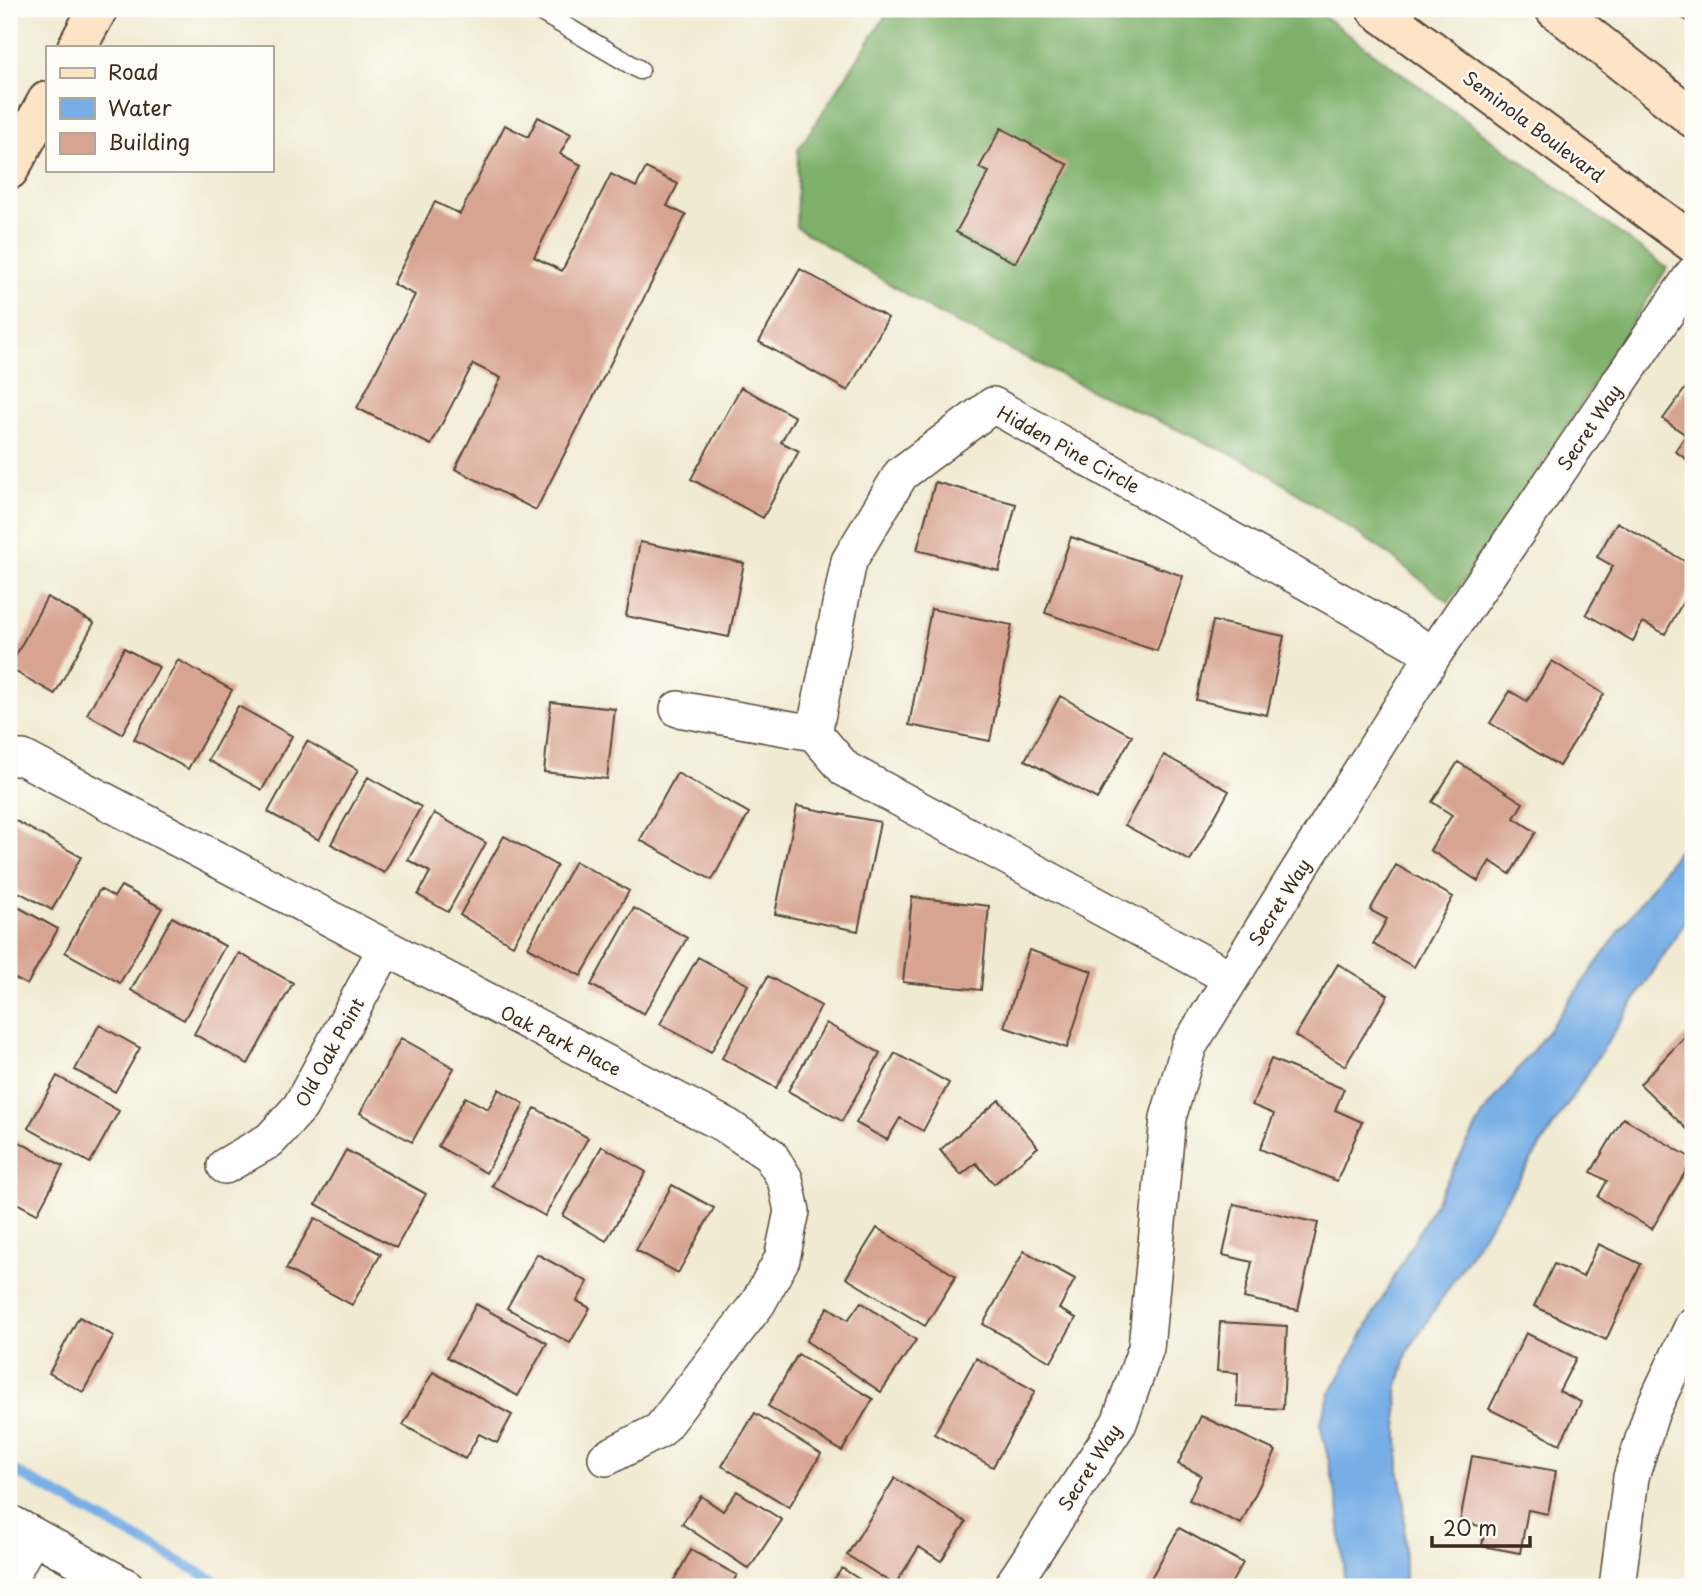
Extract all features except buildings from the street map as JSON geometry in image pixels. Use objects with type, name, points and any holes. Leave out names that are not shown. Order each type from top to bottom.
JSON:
[{"type":"main road","points":[[78,46],[98,9]]},
{"type":"main road","name":"Seminola Boulevard","points":[[1376,9],[1693,243]]},
{"type":"main road","points":[[1575,14],[1693,118]]},
{"type":"main road","points":[[9,170],[46,103]]},
{"type":"street","name":"Secret Way","points":[[1011,1587],[1119,1423],[1146,1348],[1168,1118],[1189,1046],[1434,654],[1693,274]]},
{"type":"street","name":"Hidden Pine Circle","points":[[814,733],[849,561],[901,474],[993,405],[1434,654]]},
{"type":"street","points":[[678,709],[814,733],[845,769],[1231,978]]},
{"type":"street","name":"Oak Park Place","points":[[9,758],[23,758],[727,1126],[770,1155],[785,1180],[792,1211],[782,1259],[758,1303],[660,1430],[606,1458]]},
{"type":"street","name":"Old Oak Point","points":[[225,1167],[270,1140],[300,1107],[385,949]]},
{"type":"street","points":[[1617,1587],[1632,1477],[1652,1411],[1693,1325]]},
{"type":"street","points":[[9,1578],[21,1529],[127,1587]]},
{"type":"lane","points":[[536,9],[640,70]]},
{"type":"green space","points":[[890,9],[1314,9],[1667,268],[1530,484],[1449,602],[1387,553],[1255,465],[1097,393],[937,313],[796,227],[798,150]]},
{"type":"water","points":[[1689,835],[1693,849],[1693,910],[1408,1351],[1397,1390],[1399,1470],[1404,1494],[1405,1587],[1345,1587],[1338,1503],[1320,1423],[1329,1396],[1484,1113],[1547,1032]]},
{"type":"waterway","points":[[9,1468],[226,1587]]}]
